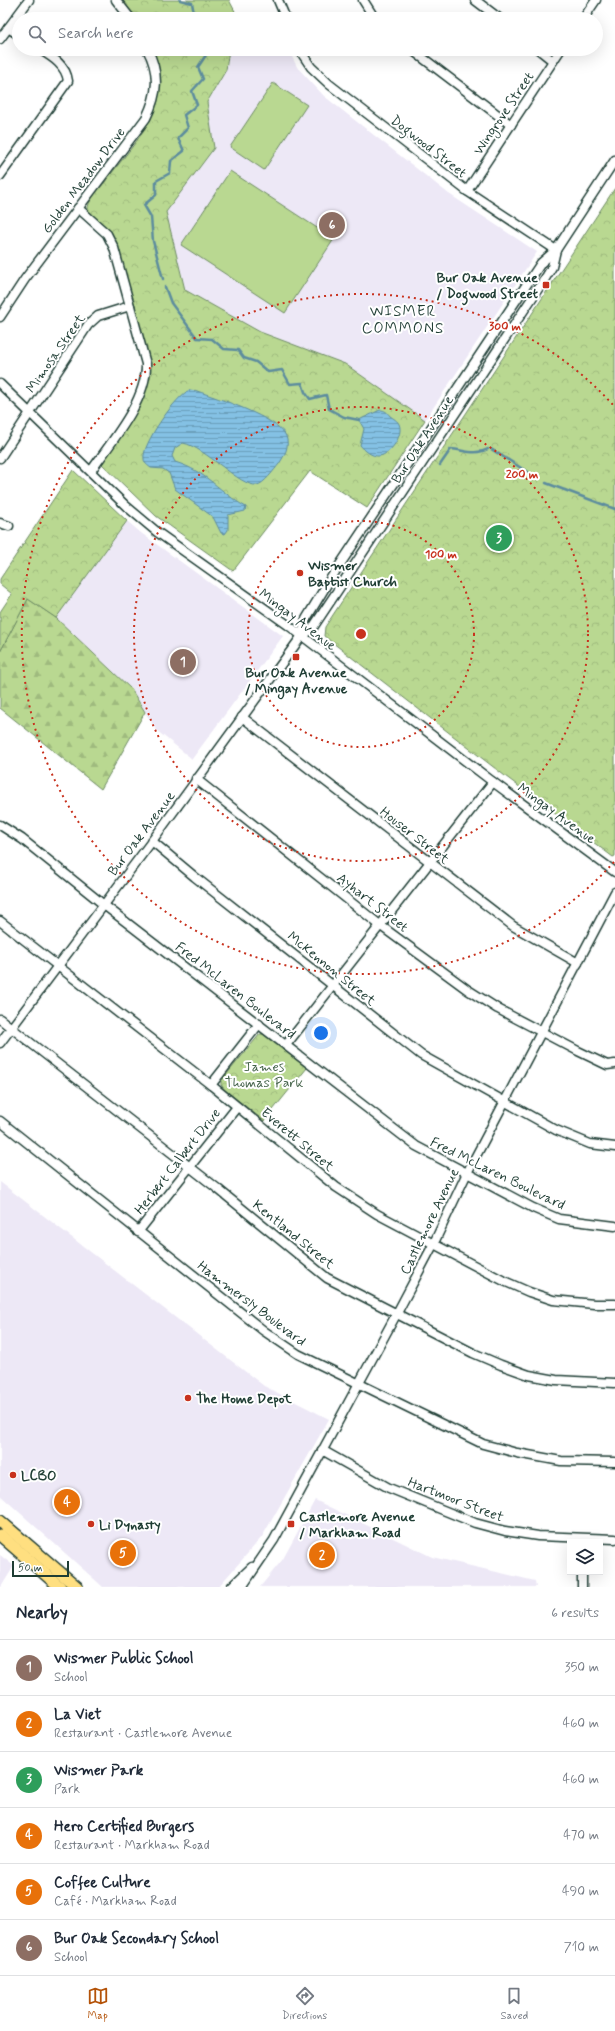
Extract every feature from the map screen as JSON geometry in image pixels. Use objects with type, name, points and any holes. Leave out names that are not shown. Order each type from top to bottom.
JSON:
[{"type":"main road","points":[[0,1521],[77,1587]]},
{"type":"main road","points":[[0,1534],[60,1587]]},
{"type":"street","points":[[20,12],[29,0]]},
{"type":"street","points":[[116,0],[125,12]]},
{"type":"street","points":[[280,0],[284,12]]},
{"type":"street","points":[[363,0],[371,12]]},
{"type":"street","points":[[475,0],[491,12]]},
{"type":"street","points":[[587,12],[596,0]]},
{"type":"street","points":[[0,39],[12,23]]},
{"type":"street","points":[[8,28],[12,31]]},
{"type":"street","points":[[0,176],[66,86],[68,81],[63,68],[50,56]]},
{"type":"street","name":"Golden Meadow Drive","points":[[0,317],[78,208],[146,118],[153,103],[156,90],[154,64],[150,56]]},
{"type":"street","name":"Dogwood Street","points":[[304,56],[311,67],[324,81],[467,191],[556,250]]},
{"type":"street","points":[[420,56],[511,125]]},
{"type":"street","points":[[547,56],[553,61]]},
{"type":"street","name":"Wingrove Street","points":[[467,191],[556,56]]},
{"type":"street","name":"Bur Oak Avenue","points":[[301,637],[306,619],[334,575],[541,263],[556,250],[615,160]]},
{"type":"street","points":[[78,208],[106,234],[114,248],[145,356],[145,380],[138,400],[90,471]]},
{"type":"street","name":"Bur Oak Avenue","points":[[0,1043],[152,841],[301,637],[312,629],[552,268],[556,250]]},
{"type":"street","name":"Mimosa Street","points":[[0,458],[92,320],[103,314],[130,306]]},
{"type":"street","name":"Mingay Avenue","points":[[0,384],[126,506],[157,532],[288,626],[493,782],[615,872]]},
{"type":"street","points":[[0,523],[9,526]]},
{"type":"street","name":"Houser Street","points":[[242,717],[513,926],[578,963]]},
{"type":"street","name":"Ayhart Street","points":[[196,779],[381,926],[482,999],[607,1065],[615,1064]]},
{"type":"street","points":[[286,1045],[334,986],[493,782]]},
{"type":"street","name":"Fred McLaren Boulevard","points":[[0,825],[22,839],[104,905],[416,1146],[533,1208],[559,1219],[615,1226]]},
{"type":"street","name":"McKennon Street","points":[[152,841],[195,877],[421,1055],[556,1130],[590,1144],[615,1147]]},
{"type":"street","name":"Castlemore Avenue","points":[[242,1587],[274,1540],[397,1313],[433,1245],[467,1173],[615,892]]},
{"type":"street","name":"Everett Street","points":[[0,921],[211,1085],[336,1187],[377,1214],[504,1282],[553,1300],[594,1304],[615,1304]]},
{"type":"street","name":"Kentland Street","points":[[0,1019],[189,1167],[327,1278],[397,1313],[473,1354],[529,1375],[556,1380],[615,1383]]},
{"type":"street","name":"Herbert Calbert Drive","points":[[211,1085],[259,1024]]},
{"type":"street","name":"Herbert Calbert Drive","points":[[138,1232],[237,1107]]},
{"type":"street","name":"Hammersly Boulevard","points":[[0,1121],[138,1232],[284,1346],[357,1385],[483,1444],[517,1454],[561,1461],[615,1462]]},
{"type":"street","name":"Hartmoor Street","points":[[322,1450],[389,1488],[475,1523],[505,1531],[575,1539]]},
{"type":"street","name":"Hartmoor Street","points":[[603,1539],[615,1539]]},
{"type":"street","name":"Castlemore Avenue","points":[[231,1587],[260,1559]]},
{"type":"street","points":[[582,1575],[582,1587]]},
{"type":"shaded area","points":[[228,56],[292,56],[297,67],[324,96],[449,194],[537,252],[425,420],[345,364],[260,332],[185,290],[166,212],[214,148],[207,102],[226,70]]},
{"type":"shaded area","points":[[127,521],[141,533],[283,636],[192,759],[156,730],[131,689],[56,618]]},
{"type":"shaded area","points":[[0,1182],[264,1386],[329,1419],[262,1537],[218,1587],[103,1587],[0,1495]]},
{"type":"shaded area","points":[[315,1500],[432,1557],[535,1581],[536,1587],[260,1587],[283,1559]]},
{"type":"shaded area","points":[[0,1555],[14,1566],[1,1587],[0,1587]]},
{"type":"green space","points":[[122,0],[229,0],[235,12],[131,12]]},
{"type":"green space","points":[[155,56],[228,56],[226,70],[207,102],[214,148],[166,212],[185,290],[260,332],[345,364],[425,420],[367,508],[310,471],[233,571],[156,516],[102,464],[141,404],[146,391],[150,363],[117,244],[112,234],[88,210],[88,207],[95,194],[129,152],[149,121],[156,104],[160,87],[159,69]]},
{"type":"green space","points":[[273,83],[307,105],[264,170],[230,147]]},
{"type":"green space","points":[[230,171],[334,239],[285,313],[181,245]]},
{"type":"green space","points":[[615,188],[615,856],[613,857],[505,776],[324,636],[325,627]]},
{"type":"green space","points":[[73,470],[127,521],[56,618],[28,599],[0,652],[0,612],[12,594],[0,584],[0,579]]},
{"type":"green space","points":[[28,599],[56,618],[131,689],[145,712],[101,789],[0,708],[0,652]]},
{"type":"green space","name":"James Thomas Park","points":[[260,1034],[263,1034],[307,1068],[264,1121],[225,1090],[221,1085],[221,1081]]},
{"type":"water","points":[[190,390],[218,398],[246,409],[272,422],[281,429],[287,440],[286,451],[279,464],[266,479],[257,485],[241,480],[192,446],[183,443],[175,448],[172,456],[175,462],[196,471],[246,507],[245,511],[228,515],[228,530],[225,534],[221,533],[213,517],[175,489],[169,473],[163,469],[151,468],[144,460],[148,443],[161,421],[177,400]]},
{"type":"water","points":[[383,410],[397,421],[400,428],[400,434],[395,444],[387,452],[383,455],[376,456],[368,453],[360,445],[364,429],[359,420]]},
{"type":"waterway","points":[[180,0],[192,3],[194,12]]},
{"type":"waterway","points":[[163,279],[153,241],[151,217],[144,205],[156,195],[156,181],[170,173],[171,161],[184,151],[178,138],[188,128],[184,115],[197,105],[192,91],[203,79],[198,67],[205,56]]},
{"type":"waterway","points":[[165,287],[171,303],[197,338],[212,339],[224,349],[238,350],[244,358],[256,362],[268,372],[282,370],[290,384],[302,383],[305,392],[310,399],[326,395],[329,409],[344,417],[359,420]]},
{"type":"waterway","points":[[440,465],[451,449],[470,452],[479,452],[488,449]]},
{"type":"waterway","points":[[491,449],[529,473]]},
{"type":"waterway","points":[[546,483],[615,509]]},
{"type":"place","name":"Bur Oak Secondary School","points":[[332,225]]},
{"type":"place","name":"Bur Oak Avenue / Dogwood Street","points":[[546,285]]},
{"type":"place","name":"Wismer Park","points":[[499,538]]},
{"type":"place","name":"Wismer Baptist Church","points":[[300,573]]},
{"type":"place","name":"Bur Oak Avenue / Mingay Avenue","points":[[296,657]]},
{"type":"place","name":"Wismer Public School","points":[[183,662]]},
{"type":"place","name":"The Home Depot","points":[[188,1398]]},
{"type":"place","name":"LCBO","points":[[13,1475]]},
{"type":"place","name":"Hero Certified Burgers","points":[[67,1502]]},
{"type":"place","name":"Li Dynasty","points":[[91,1524]]},
{"type":"place","name":"Castlemore Avenue / Markham Road","points":[[291,1524]]},
{"type":"place","name":"Coffee Culture","points":[[123,1553]]},
{"type":"place","name":"La Viet","points":[[322,1555]]},
{"type":"district","name":"WISMER COMMONS","points":[[403,320]]}]
